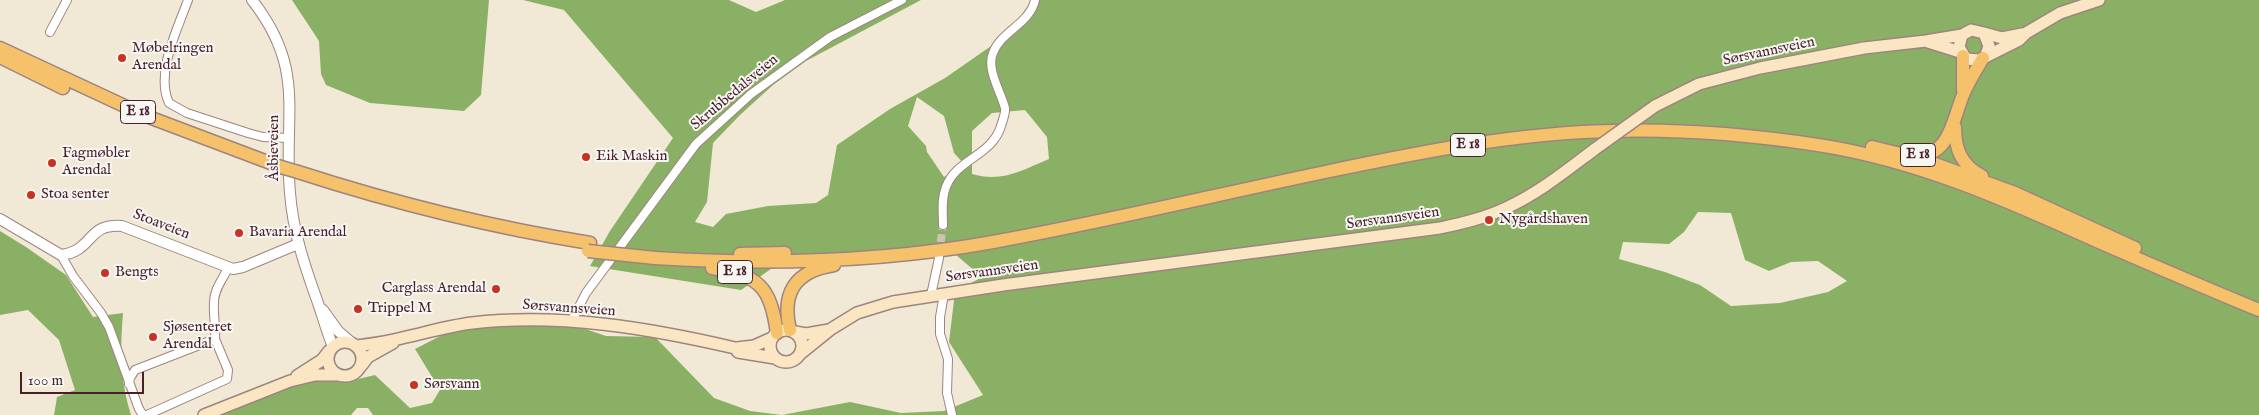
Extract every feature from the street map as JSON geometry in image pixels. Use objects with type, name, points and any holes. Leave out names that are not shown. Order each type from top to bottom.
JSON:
[{"type":"highway","name":"E 18","points":[[0,48],[146,116],[281,172]]},
{"type":"highway","name":"E 18","points":[[1961,54],[1963,95]]},
{"type":"highway","name":"E 18","points":[[656,254],[850,251],[921,244],[1005,231],[1425,143],[1520,130],[1620,124],[1710,126],[1789,134],[1923,155],[1935,152],[1946,141],[1955,123],[1963,95],[1985,56]]},
{"type":"highway","name":"E 18","points":[[0,58],[138,122],[281,172],[411,214],[513,238],[656,254],[762,262],[899,255]]},
{"type":"highway","name":"E 18","points":[[1955,123],[1957,151],[1967,166],[2015,192],[2191,274],[2259,301]]},
{"type":"highway","name":"E 18","points":[[792,331],[786,309],[790,293],[798,281],[820,267],[991,242],[1421,152],[1516,138],[1612,131],[1704,133],[1819,145],[1915,167],[2007,200],[2186,281],[2259,310]]},
{"type":"highway","name":"E 18","points":[[1865,146],[1921,159],[2015,192]]},
{"type":"highway","name":"E 18","points":[[656,254],[735,272],[758,284],[771,301],[775,335]]},
{"type":"main road","points":[[2026,33],[2002,38],[1970,30],[1962,35],[1959,43],[1961,54],[1970,60],[1985,56],[2019,40],[2026,33],[2060,13],[2099,0]]},
{"type":"main road","points":[[1984,33],[1989,46],[1985,56]]},
{"type":"main road","name":"Sørsvannsveien","points":[[800,354],[830,330],[865,309],[931,295],[1448,227],[1487,217],[1532,195],[1655,106],[1699,84],[1760,68],[1864,48],[1962,35]]},
{"type":"main road","name":"Sørsvannsveien","points":[[1926,41],[1961,54]]},
{"type":"main road","name":"Sørsvannsveien","points":[[354,345],[401,339],[441,328],[516,320],[571,322],[664,332],[735,348],[754,346],[775,335]]},
{"type":"main road","name":"Sørsvannsveien","points":[[792,331],[806,334],[830,330]]},
{"type":"main road","points":[[792,331],[802,344],[800,354],[788,362],[775,358],[770,348],[775,335],[792,331]]},
{"type":"main road","name":"Sørsvannsveien","points":[[361,366],[368,357],[401,339]]},
{"type":"main road","points":[[204,415],[290,381],[315,374],[353,374],[361,366],[362,355],[354,345],[342,342],[331,349],[322,360],[290,381]]},
{"type":"main road","name":"Sørsvannsveien","points":[[735,348],[738,352],[775,358]]},
{"type":"main road","points":[[331,349],[328,362],[338,375]]},
{"type":"street","points":[[50,32],[67,0]]},
{"type":"street","points":[[188,0],[168,55],[165,79],[169,103],[187,113],[248,133],[263,137],[289,138]]},
{"type":"street","name":"Åsbieveien","points":[[252,0],[272,29],[285,59],[290,98],[290,192],[298,244],[331,349]]},
{"type":"street","name":"Skrubbedalsveien","points":[[571,322],[586,292],[696,144],[751,94],[830,37],[902,0]]},
{"type":"street","points":[[943,225],[943,200],[950,180],[959,168],[992,144],[1001,126],[1005,108],[994,71],[992,54],[996,47],[1028,17],[1035,0]]},
{"type":"street","points":[[0,219],[61,255],[73,276],[101,313],[143,415]]},
{"type":"street","name":"Stoaveien","points":[[61,255],[78,251],[100,228],[114,225],[122,226],[228,268]]},
{"type":"street","points":[[147,415],[227,379],[229,375],[228,370],[215,338],[214,302],[216,290],[228,268],[243,267],[298,244]]},
{"type":"street","points":[[931,295],[939,258]]},
{"type":"street","points":[[944,294],[940,317],[940,334],[948,359],[947,393],[952,415]]},
{"type":"street","name":"Åsbieveien","points":[[317,301],[338,331],[354,345]]},
{"type":"street","points":[[129,384],[135,370],[215,338]]},
{"type":"green space","points":[[292,0],[489,0],[481,95],[464,111],[370,103],[326,85],[321,74],[319,41]]},
{"type":"green space","points":[[523,0],[729,0],[756,12],[785,0],[921,0],[806,61],[773,85],[713,143],[707,202],[695,222],[713,227],[726,214],[768,206],[816,203],[828,195],[837,145],[890,109],[945,78],[1007,35],[1032,0],[2259,0],[2259,415],[782,415],[850,402],[901,413],[944,411],[983,395],[949,342],[955,292],[982,277],[956,255],[919,250],[778,264],[741,290],[590,266],[610,231],[673,138],[564,10]],"holes":[[[917,97],[944,116],[954,153],[966,166],[944,177],[927,152],[926,146],[908,126]],[[1025,110],[1047,137],[1049,159],[1021,171],[1002,176],[993,177],[972,174],[972,131],[992,113]],[[1698,212],[1731,213],[1745,260],[1769,271],[1791,262],[1818,261],[1847,281],[1828,292],[1780,303],[1731,306],[1700,285],[1665,272],[1619,259],[1623,242],[1669,244],[1684,232]]]},
{"type":"green space","points":[[0,231],[66,275],[93,317],[123,313],[122,365],[127,402],[131,415],[54,415],[57,397],[75,390],[59,340],[28,310],[0,315]]},
{"type":"green space","points":[[553,318],[606,336],[655,337],[714,398],[750,411],[782,415],[373,415],[368,408],[357,408],[351,415],[210,415],[301,381],[350,381],[375,375],[410,408],[432,403],[440,390],[415,349],[454,329]]},
{"type":"tunnel","points":[[939,254],[943,225]]},
{"type":"place","name":"Møbelringen Arendal","points":[[122,58]]},
{"type":"place","name":"Eik Maskin","points":[[586,157]]},
{"type":"place","name":"Fagmøbler Arendal","points":[[52,163]]},
{"type":"place","name":"Stoa senter","points":[[31,195]]},
{"type":"place","name":"Nygårdshaven","points":[[1489,220]]},
{"type":"place","name":"Bavaria Arendal","points":[[239,233]]},
{"type":"place","name":"Bengts","points":[[105,273]]},
{"type":"place","name":"Carglass Arendal","points":[[496,289]]},
{"type":"place","name":"Trippel M","points":[[358,309]]},
{"type":"place","name":"Sjøsenteret Arendal","points":[[153,337]]},
{"type":"place","name":"Sørsvann","points":[[414,385]]}]
